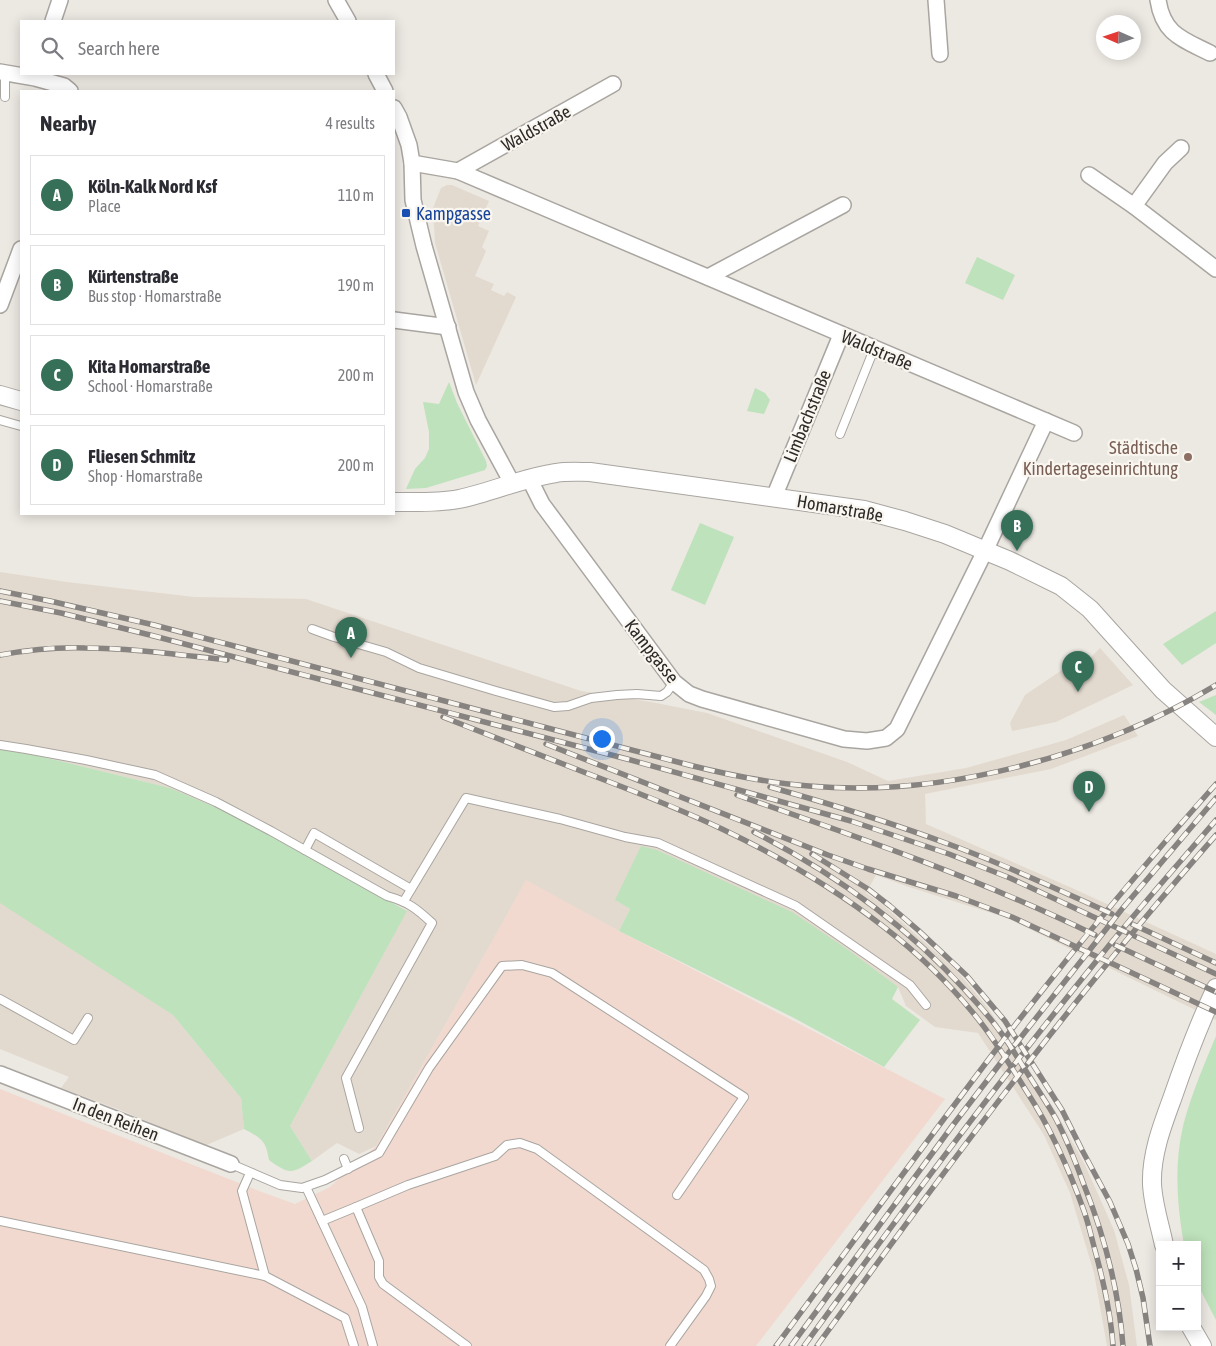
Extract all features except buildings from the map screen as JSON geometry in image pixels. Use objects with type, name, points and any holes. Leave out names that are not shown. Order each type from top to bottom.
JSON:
[{"type":"street","points":[[53,20],[60,0]]},
{"type":"street","points":[[336,0],[347,20]]},
{"type":"street","points":[[936,0],[940,54]]},
{"type":"street","points":[[1158,0],[1160,12],[1166,25],[1183,40],[1210,53]]},
{"type":"street","points":[[3,72],[40,79],[64,86],[69,90]]},
{"type":"street","points":[[377,75],[384,90]]},
{"type":"street","name":"Waldstraße","points":[[458,171],[614,84]]},
{"type":"street","points":[[395,110],[409,145],[412,163],[413,200],[424,246],[466,392],[512,483]]},
{"type":"street","points":[[1134,206],[1165,163],[1182,148]]},
{"type":"street","name":"Waldstraße","points":[[412,163],[458,171],[1074,433]]},
{"type":"street","points":[[1089,175],[1134,206],[1216,269]]},
{"type":"street","points":[[708,277],[843,205]]},
{"type":"street","points":[[0,306],[20,252]]},
{"type":"street","points":[[395,320],[448,327]]},
{"type":"street","name":"Limbachstraße","points":[[774,498],[841,335]]},
{"type":"street","points":[[0,395],[20,401]]},
{"type":"street","points":[[985,551],[1046,421]]},
{"type":"street","name":"Homarstraße","points":[[395,502],[429,502],[456,499],[556,472],[590,472],[869,512],[905,521],[945,534],[1061,586],[1090,609],[1163,690],[1216,737]]},
{"type":"street","name":"Kampgasse","points":[[529,478],[542,504],[674,682],[689,694],[702,699],[844,739],[867,741],[886,738],[897,729],[985,551]]},
{"type":"street","points":[[1163,1241],[1152,1184],[1154,1161],[1165,1119],[1182,1071],[1216,988]]},
{"type":"street","name":"In den Reihen","points":[[0,1074],[231,1164]]},
{"type":"street","points":[[1193,1331],[1202,1346]]},
{"type":"lane","points":[[3,72],[5,97]]},
{"type":"lane","points":[[840,434],[874,349]]},
{"type":"lane","points":[[0,420],[20,426]]},
{"type":"lane","points":[[312,629],[386,652],[420,668],[496,692],[554,707],[568,706],[591,698],[617,695],[660,696],[667,692],[674,682]]},
{"type":"lane","points":[[0,745],[26,748],[155,775],[216,802],[387,896],[404,901],[432,923],[346,1078],[359,1128]]},
{"type":"lane","points":[[404,901],[466,798],[492,803],[625,837],[658,843],[796,906],[910,985],[926,1005]]},
{"type":"lane","points":[[305,850],[314,833],[411,888]]},
{"type":"lane","points":[[231,1164],[280,1185],[302,1188],[348,1169],[379,1153],[429,1068],[502,966],[522,965],[552,972],[744,1097],[677,1195]]},
{"type":"lane","points":[[0,999],[74,1040],[88,1018]]},
{"type":"lane","points":[[322,1221],[408,1185],[495,1156],[507,1145],[520,1143],[537,1149],[704,1270],[711,1286],[706,1296],[670,1346]]},
{"type":"lane","points":[[344,1159],[348,1169]]},
{"type":"lane","points":[[250,1173],[242,1191],[265,1276]]},
{"type":"lane","points":[[306,1187],[362,1307],[373,1346]]},
{"type":"lane","points":[[356,1207],[379,1261],[379,1277],[384,1284],[467,1346]]},
{"type":"lane","points":[[0,1221],[265,1276],[345,1318],[354,1346]]},
{"type":"shaded area","points":[[452,185],[489,201],[478,226],[489,231],[482,247],[486,251],[475,276],[494,284],[491,290],[504,296],[507,292],[516,297],[476,385],[435,243],[433,208],[441,188]]},
{"type":"shaded area","points":[[0,572],[194,597],[306,599],[581,691],[707,713],[847,762],[888,781],[966,768],[1066,740],[1124,715],[1138,736],[1051,769],[925,794],[926,824],[1216,954],[1216,1020],[1007,918],[876,875],[866,893],[882,904],[958,972],[988,1008],[1055,1110],[1085,1165],[1114,1230],[1129,1285],[1137,1346],[1107,1346],[1094,1273],[1070,1193],[1044,1135],[978,1033],[935,1027],[906,1006],[898,987],[615,900],[630,909],[619,931],[526,880],[376,1146],[359,1154],[337,1143],[312,1161],[290,1126],[407,910],[170,788],[60,761],[0,749]]},
{"type":"shaded area","points":[[1100,648],[1133,685],[1056,722],[1012,731],[1010,723],[1025,695],[1065,668],[1076,673]]},
{"type":"shaded area","points":[[526,879],[619,931],[945,1099],[756,1346],[0,1346],[0,1089],[295,1204],[330,1187],[376,1146]]},
{"type":"shaded area","points":[[0,901],[56,936],[173,1015],[241,1098],[244,1129],[204,1146],[123,1111],[61,1088],[69,1077],[0,1049]]},
{"type":"green space","points":[[977,257],[1015,275],[1003,300],[965,283]]},
{"type":"green space","points":[[449,382],[487,466],[485,470],[426,488],[406,489],[415,469],[425,458],[429,449],[429,432],[423,402],[439,404]]},
{"type":"green space","points":[[755,388],[765,393],[770,400],[764,414],[747,411]]},
{"type":"green space","points":[[700,523],[734,537],[705,605],[671,590]]},
{"type":"green space","points":[[1216,611],[1216,643],[1182,665],[1163,644]]},
{"type":"green space","points":[[1216,695],[1216,715],[1199,702]]},
{"type":"green space","points":[[0,749],[60,761],[170,788],[229,813],[407,911],[290,1126],[312,1161],[290,1171],[269,1160],[262,1140],[244,1129],[241,1098],[173,1015],[0,903]]},
{"type":"green space","points":[[641,846],[657,850],[792,912],[847,949],[898,987],[892,999],[920,1020],[884,1067],[794,1018],[619,931],[630,909],[615,900]]},
{"type":"green space","points":[[1216,1036],[1216,1320],[1201,1291],[1201,1241],[1183,1241],[1180,1215],[1178,1156],[1186,1114]]},
{"type":"railway","points":[[0,591],[154,625],[704,769],[794,785],[861,788],[914,785],[967,778],[1020,766],[1072,751],[1123,732],[1171,710],[1216,685]]},
{"type":"railway","points":[[0,601],[61,613],[150,635],[627,759],[851,821],[949,854],[1010,878],[1216,974]]},
{"type":"railway","points":[[0,655],[53,648],[103,648],[227,660]]},
{"type":"railway","points":[[443,717],[670,806],[722,829],[826,886],[890,932],[920,957],[974,1014],[1008,1062],[1052,1135],[1084,1211],[1107,1300],[1113,1346]]},
{"type":"railway","points":[[546,744],[828,855],[956,896],[1012,917],[1216,1012]]},
{"type":"railway","points":[[776,1346],[1019,1020],[1130,883],[1216,784]]},
{"type":"railway","points":[[770,787],[861,814],[951,845],[1012,869],[1112,914]]},
{"type":"railway","points":[[737,795],[963,877],[1008,895],[1095,935]]},
{"type":"railway","points":[[791,1346],[999,1065],[1122,909],[1216,798]]},
{"type":"railway","points":[[804,1346],[910,1201],[1019,1058],[1124,928],[1216,820]]},
{"type":"railway","points":[[754,832],[839,882],[918,943],[965,990],[1003,1035],[1056,1119],[1078,1168],[1110,1264],[1123,1346]]},
{"type":"railway","points":[[817,1346],[925,1198],[1008,1089],[1147,915],[1216,835]]},
{"type":"railway","points":[[812,854],[868,889],[918,930],[967,976],[1005,1021],[1062,1110],[1110,1202],[1128,1244],[1136,1269],[1143,1298],[1150,1346]]},
{"type":"railway","points":[[1132,924],[1216,963]]},
{"type":"railway","points":[[1115,945],[1216,992]]},
{"type":"place","name":"Kampgasse","points":[[406,213]]},
{"type":"place","name":"Städtische Kindertageseinrichtung","points":[[1188,457]]},
{"type":"place","name":"Kürtenstraße","points":[[1017,551]]},
{"type":"place","name":"Köln-Kalk Nord Ksf","points":[[351,658]]},
{"type":"place","name":"Kita Homarstraße","points":[[1078,692]]},
{"type":"place","name":"Fliesen Schmitz","points":[[1089,812]]}]
